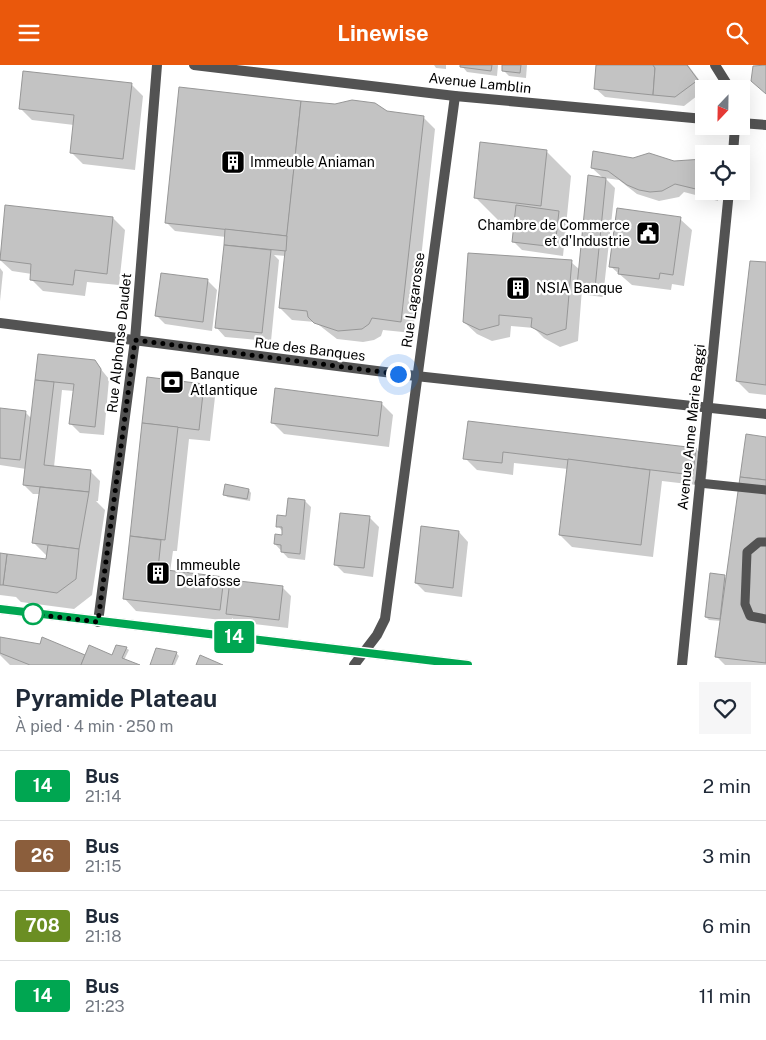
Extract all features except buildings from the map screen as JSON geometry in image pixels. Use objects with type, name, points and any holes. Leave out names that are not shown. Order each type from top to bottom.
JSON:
[{"type":"street","name":"Rue Alphonse Daudet","points":[[98,622],[135,340],[157,65]]},
{"type":"street","name":"Avenue Lamblin","points":[[194,65],[455,96],[695,118]]},
{"type":"street","points":[[715,65],[724,80]]},
{"type":"street","name":"Rue Lagarosse","points":[[354,665],[377,635],[385,619],[416,376],[455,96]]},
{"type":"street","points":[[750,124],[766,125]]},
{"type":"street","name":"Avenue Anne Marie Raggi","points":[[682,665],[728,200]]},
{"type":"street","name":"Rue des Banques","points":[[0,323],[416,376],[766,414]]},
{"type":"street","points":[[0,609],[98,622],[364,651],[468,665]]},
{"type":"lane","points":[[700,483],[766,490]]},
{"type":"lane","points":[[766,542],[759,542],[747,552],[745,604],[750,616],[766,619]]},
{"type":"bus line","name":"14","points":[[0,609],[98,622],[364,651],[468,665]]},
{"type":"place","name":"Immeuble Aniaman","points":[[233,162]]},
{"type":"place","name":"Chambre de Commerce et d'Industrie","points":[[648,233]]},
{"type":"place","name":"NSIA Banque","points":[[518,288]]},
{"type":"place","name":"Banque Atlantique","points":[[172,382]]},
{"type":"place","name":"Immeuble Delafosse","points":[[158,573]]},
{"type":"route","points":[[33,614],[98,622],[135,340],[398,374]]}]
